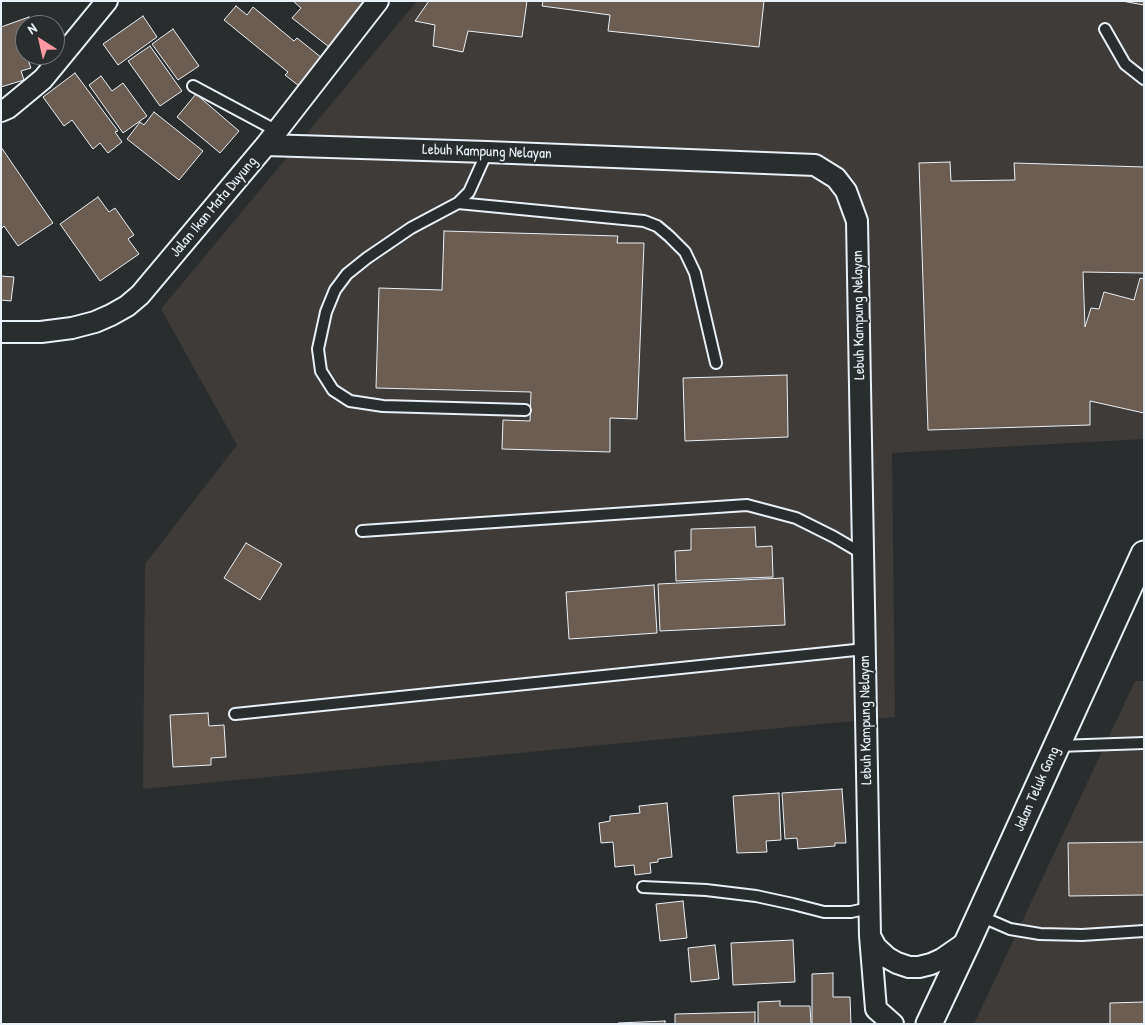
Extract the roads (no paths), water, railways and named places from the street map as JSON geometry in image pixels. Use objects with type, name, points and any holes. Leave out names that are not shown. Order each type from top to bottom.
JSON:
[{"type":"street","points":[[1,111],[8,108],[43,79],[107,1]]},
{"type":"street","name":"Jalan Ikan Mata Duyung","points":[[1,332],[41,332],[72,328],[95,322],[127,306],[140,295],[271,138],[378,1]]},
{"type":"street","name":"Lebuh Kampung Nelayan","points":[[271,138],[487,152],[815,165],[836,178],[846,191],[857,221],[870,936],[876,1016],[893,1024]]},
{"type":"street","name":"Jalan Teluk Gong","points":[[929,1024],[1144,554]]},
{"type":"street","points":[[870,936],[876,947],[888,958],[897,963],[919,967],[942,959],[968,941]]},
{"type":"lane","points":[[1105,29],[1125,64],[1144,79]]},
{"type":"lane","points":[[193,86],[271,138]]},
{"type":"lane","points":[[487,152],[469,192],[458,203],[411,228],[347,274],[335,290],[326,312],[318,349],[320,371],[333,390],[350,402],[382,406],[525,410]]},
{"type":"lane","points":[[458,203],[644,221],[657,226],[685,252],[695,273],[716,363]]},
{"type":"lane","points":[[362,531],[747,505],[796,518],[863,554]]},
{"type":"lane","points":[[235,714],[865,649]]},
{"type":"lane","points":[[1057,746],[1144,742]]},
{"type":"lane","points":[[642,886],[706,890],[756,896],[824,912],[851,912],[869,908]]},
{"type":"lane","points":[[979,916],[1010,929],[1040,934],[1144,931]]}]
